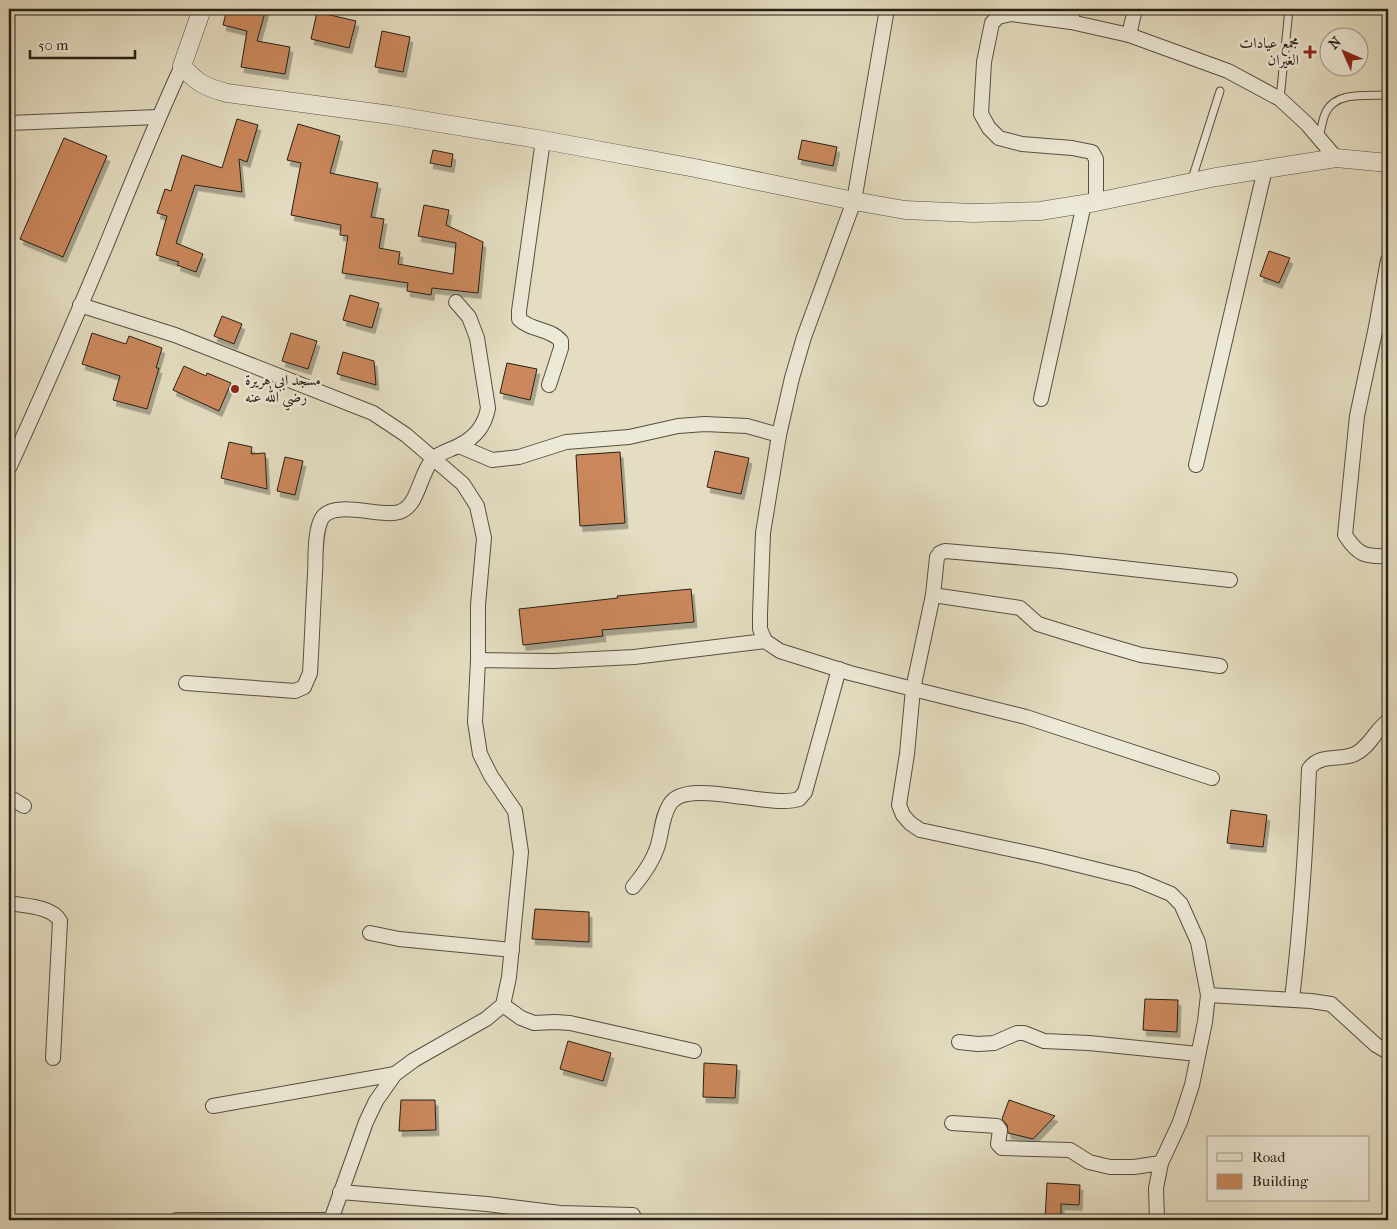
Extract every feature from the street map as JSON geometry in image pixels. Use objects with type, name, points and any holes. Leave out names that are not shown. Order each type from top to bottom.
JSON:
[{"type":"street","points":[[9,468],[41,398],[158,117],[182,66],[202,9]]},
{"type":"street","points":[[887,9],[854,201],[804,337],[779,435],[763,533],[760,629],[765,641],[780,651],[839,670],[1026,717],[1212,778]]},
{"type":"street","points":[[1129,35],[1135,9]]},
{"type":"street","points":[[1040,399],[1090,203],[1096,159],[1092,152],[1072,148],[1022,144],[999,138],[989,128],[981,114],[984,62],[992,22],[998,17],[1011,14],[1072,15],[1228,70],[1280,99],[1307,124],[1336,158]]},
{"type":"street","points":[[182,66],[194,80],[207,88],[227,93],[391,115],[543,140],[906,210],[973,214],[1040,211],[1090,203],[1191,182],[1336,158],[1388,163]]},
{"type":"street","points":[[9,123],[158,117]]},
{"type":"street","points":[[543,140],[518,311],[519,319],[525,325],[558,337],[561,341],[561,348],[549,385]]},
{"type":"street","points":[[1196,465],[1265,169]]},
{"type":"street","points":[[1388,260],[1357,416],[1345,535],[1352,547],[1365,556],[1388,556]]},
{"type":"street","points":[[186,683],[274,691],[295,691],[304,687],[310,674],[317,539],[323,517],[330,511],[352,509],[396,513],[406,510],[411,504],[424,473],[434,458],[471,438],[480,430],[486,418],[488,408],[476,338],[469,317],[456,302]]},
{"type":"street","points":[[80,305],[175,335],[373,413],[406,435],[463,484],[476,506],[484,538],[478,605],[475,722],[480,754],[491,776],[515,811],[521,852],[509,977],[503,1004],[486,1019],[414,1060],[395,1074],[376,1101],[366,1122],[331,1220],[177,1220]]},
{"type":"street","points":[[459,446],[492,460],[519,456],[566,442],[628,437],[678,426],[705,424],[747,426],[779,435]]},
{"type":"street","points":[[1157,1220],[1156,1188],[1161,1163],[1180,1122],[1192,1084],[1205,1022],[1208,995],[1198,942],[1181,904],[1171,894],[1135,879],[1042,856],[920,830],[910,824],[903,815],[899,805],[907,754],[913,689],[933,595],[937,557],[945,551],[1060,561],[1230,580]]},
{"type":"street","points":[[933,595],[1020,608],[1038,624],[1092,641],[1141,654],[1220,666]]},
{"type":"street","points":[[478,660],[554,661],[634,657],[765,641]]},
{"type":"street","points":[[633,887],[649,866],[657,849],[663,818],[670,803],[678,796],[697,792],[784,802],[799,800],[805,792],[839,670]]},
{"type":"street","points":[[1292,999],[1306,859],[1309,769],[1312,764],[1320,759],[1355,754],[1368,744],[1378,729],[1388,721]]},
{"type":"street","points":[[9,796],[24,806]]},
{"type":"street","points":[[9,903],[47,911],[54,914],[60,921],[53,1058]]},
{"type":"street","points":[[370,933],[399,939],[512,950]]},
{"type":"street","points":[[1208,995],[1292,999],[1331,1004],[1376,1045],[1388,1052]]},
{"type":"street","points":[[503,1004],[520,1018],[534,1023],[570,1023],[694,1051]]},
{"type":"street","points":[[959,1042],[994,1043],[1017,1033],[1024,1033],[1044,1041],[1089,1043],[1198,1054]]},
{"type":"street","points":[[213,1106],[395,1074]]},
{"type":"street","points":[[952,1123],[997,1126],[1000,1130],[998,1144],[1002,1148],[1070,1150],[1089,1162],[1110,1167],[1134,1168],[1161,1163]]},
{"type":"street","points":[[340,1192],[487,1204],[560,1213],[633,1215]]},
{"type":"lane","points":[[1280,99],[1289,9]]},
{"type":"lane","points":[[1191,182],[1220,91]]},
{"type":"lane","points":[[1319,140],[1325,113],[1333,101],[1350,97],[1388,95]]},
{"type":"building","points":[[227,9],[266,9],[257,41],[290,47],[285,74],[241,67],[247,31],[223,25]]},
{"type":"building","points":[[317,12],[356,21],[349,48],[311,39]]},
{"type":"building","points":[[382,31],[410,37],[403,72],[375,67]]},
{"type":"building","points":[[237,119],[258,125],[247,162],[239,159],[242,192],[195,185],[176,243],[203,254],[196,272],[177,265],[179,262],[156,255],[167,216],[157,213],[165,189],[171,191],[182,155],[222,168]]},
{"type":"building","points":[[298,124],[340,136],[330,173],[378,183],[371,217],[384,219],[379,248],[400,252],[398,264],[453,274],[456,243],[418,236],[424,205],[449,210],[446,225],[483,242],[478,293],[432,288],[431,295],[407,291],[408,283],[342,273],[348,236],[340,235],[341,225],[291,215],[301,163],[287,160]]},
{"type":"building","points":[[64,138],[107,156],[63,257],[20,239]]},
{"type":"building","points":[[802,140],[837,147],[833,166],[798,159]]},
{"type":"building","points":[[433,150],[453,154],[451,167],[430,163]]},
{"type":"building","points":[[1269,251],[1290,258],[1279,283],[1260,276]]},
{"type":"building","points":[[350,295],[379,303],[372,328],[343,320]]},
{"type":"building","points":[[222,316],[242,324],[234,344],[214,336]]},
{"type":"building","points":[[92,333],[126,344],[129,336],[162,348],[156,368],[159,368],[147,409],[113,400],[120,376],[82,364]]},
{"type":"building","points":[[291,333],[317,341],[308,369],[282,361]]},
{"type":"building","points":[[343,352],[374,361],[376,385],[337,374]]},
{"type":"building","points":[[507,363],[537,369],[530,400],[500,393]]},
{"type":"building","points":[[184,366],[206,376],[207,373],[231,383],[219,411],[173,390]]},
{"type":"building","points":[[229,442],[252,447],[251,454],[265,453],[267,489],[221,478]]},
{"type":"building","points":[[715,451],[749,458],[741,494],[707,487]]},
{"type":"building","points":[[620,452],[625,523],[580,526],[576,455]]},
{"type":"building","points":[[285,457],[303,461],[295,495],[277,491]]},
{"type":"building","points":[[691,589],[694,622],[602,630],[603,636],[523,645],[519,609],[618,598],[617,596]]},
{"type":"building","points":[[1231,810],[1267,815],[1263,847],[1227,843]]},
{"type":"building","points":[[535,909],[589,912],[589,942],[532,939]]},
{"type":"building","points":[[1145,999],[1178,1000],[1177,1032],[1143,1030]]},
{"type":"building","points":[[568,1041],[611,1053],[603,1081],[560,1069]]},
{"type":"building","points":[[704,1063],[737,1065],[735,1098],[703,1097]]},
{"type":"building","points":[[401,1100],[435,1100],[436,1130],[399,1131]]},
{"type":"building","points":[[1009,1100],[1055,1116],[1033,1139],[1008,1133],[1007,1125],[1002,1119]]},
{"type":"building","points":[[1047,1183],[1080,1185],[1079,1205],[1061,1204],[1061,1220],[1045,1220]]},
{"type":"place","name":"مجمع عيادات الغيران","points":[[1310,52]]},
{"type":"place","name":"مسجد ابي هريرة رضي الله عنه","points":[[235,389]]}]
